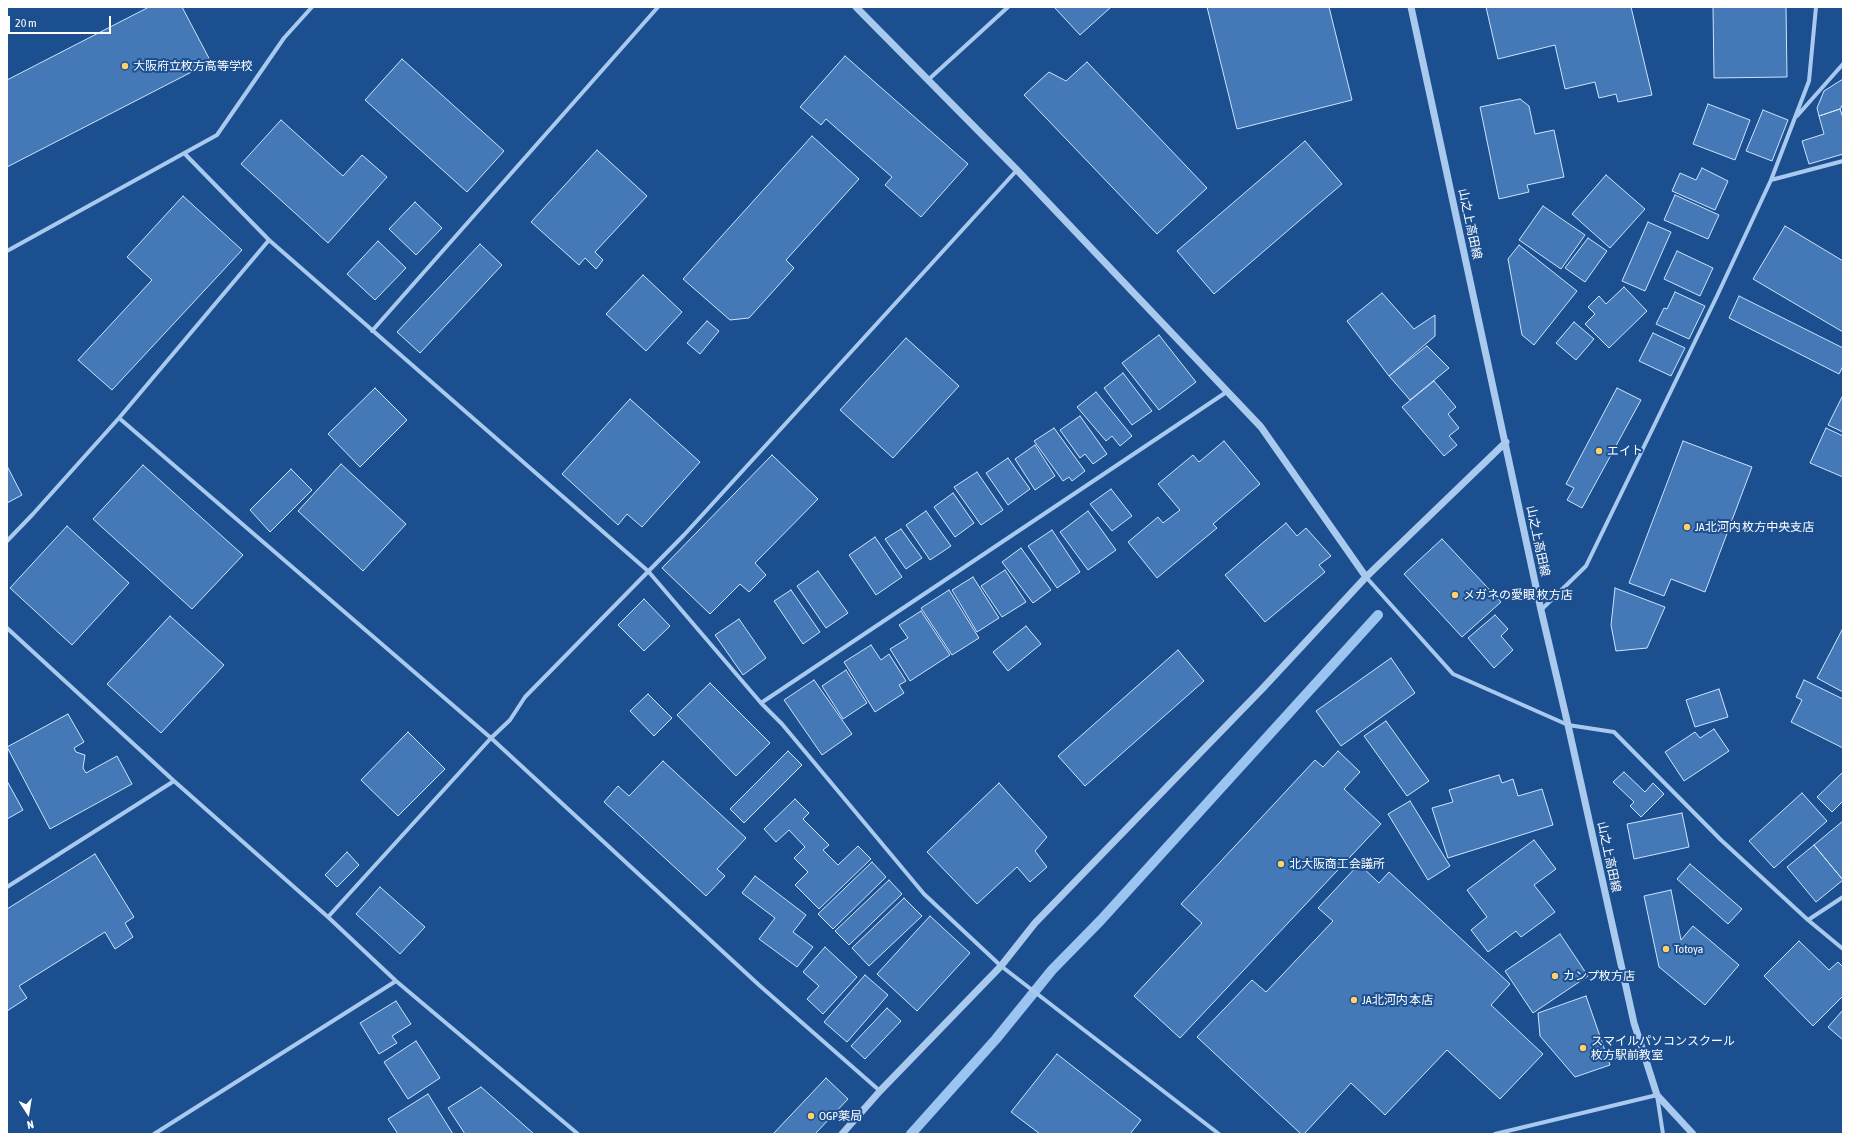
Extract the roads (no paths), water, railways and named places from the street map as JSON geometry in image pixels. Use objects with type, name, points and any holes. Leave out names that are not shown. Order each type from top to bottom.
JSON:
[{"type":"street","points":[[7,251],[217,135],[284,38],[312,7]]},
{"type":"street","points":[[372,331],[658,7]]},
{"type":"street","points":[[856,7],[1018,170],[1261,427],[1366,577],[1453,674],[1568,725],[1614,732],[1721,840],[1808,920],[1843,949]]},
{"type":"street","points":[[928,80],[1008,7]]},
{"type":"street","name":"山之上高田線","points":[[1411,7],[1541,610],[1634,1023],[1657,1095],[1693,1134]]},
{"type":"street","points":[[1541,610],[1586,566],[1717,296],[1771,180],[1810,81],[1816,7]]},
{"type":"street","points":[[1795,118],[1843,64]]},
{"type":"street","points":[[184,153],[269,240],[648,571],[761,703],[782,724],[924,894],[1001,966],[1219,1134]]},
{"type":"street","points":[[1771,180],[1843,161]]},
{"type":"street","points":[[328,918],[491,738],[510,720],[524,697],[684,535],[1018,170]]},
{"type":"street","points":[[7,540],[33,514],[119,418],[269,240]]},
{"type":"street","points":[[761,703],[1228,392]]},
{"type":"street","points":[[119,418],[491,738],[760,985],[880,1090]]},
{"type":"street","points":[[842,1134],[880,1090],[1001,966],[1035,923],[1263,688],[1366,577],[1506,442]]},
{"type":"street","points":[[7,628],[174,781],[396,980],[578,1134]]},
{"type":"street","points":[[7,887],[174,781]]},
{"type":"street","points":[[1808,920],[1843,897]]},
{"type":"street","points":[[154,1134],[396,980]]},
{"type":"street","points":[[1495,1134],[1657,1095],[1663,1134]]},
{"type":"waterway","points":[[911,1134],[996,1039],[1052,970],[1101,920],[1378,615]]},
{"type":"place","name":"大阪府立枚方高等学校","points":[[125,66]]},
{"type":"place","name":"エイト","points":[[1599,451]]},
{"type":"place","name":"JA北河内 枚方中央支店","points":[[1687,527]]},
{"type":"place","name":"メガネの愛眼 枚方店","points":[[1455,595]]},
{"type":"place","name":"北大阪商工会議所","points":[[1281,864]]},
{"type":"place","name":"Totoya","points":[[1666,949]]},
{"type":"place","name":"カンプ枚方店","points":[[1555,976]]},
{"type":"place","name":"JA北河内 本店","points":[[1354,1000]]},
{"type":"place","name":"スマイルパソコンスクール 枚方駅前教室","points":[[1583,1048]]},
{"type":"place","name":"OGP薬局","points":[[811,1116]]}]
